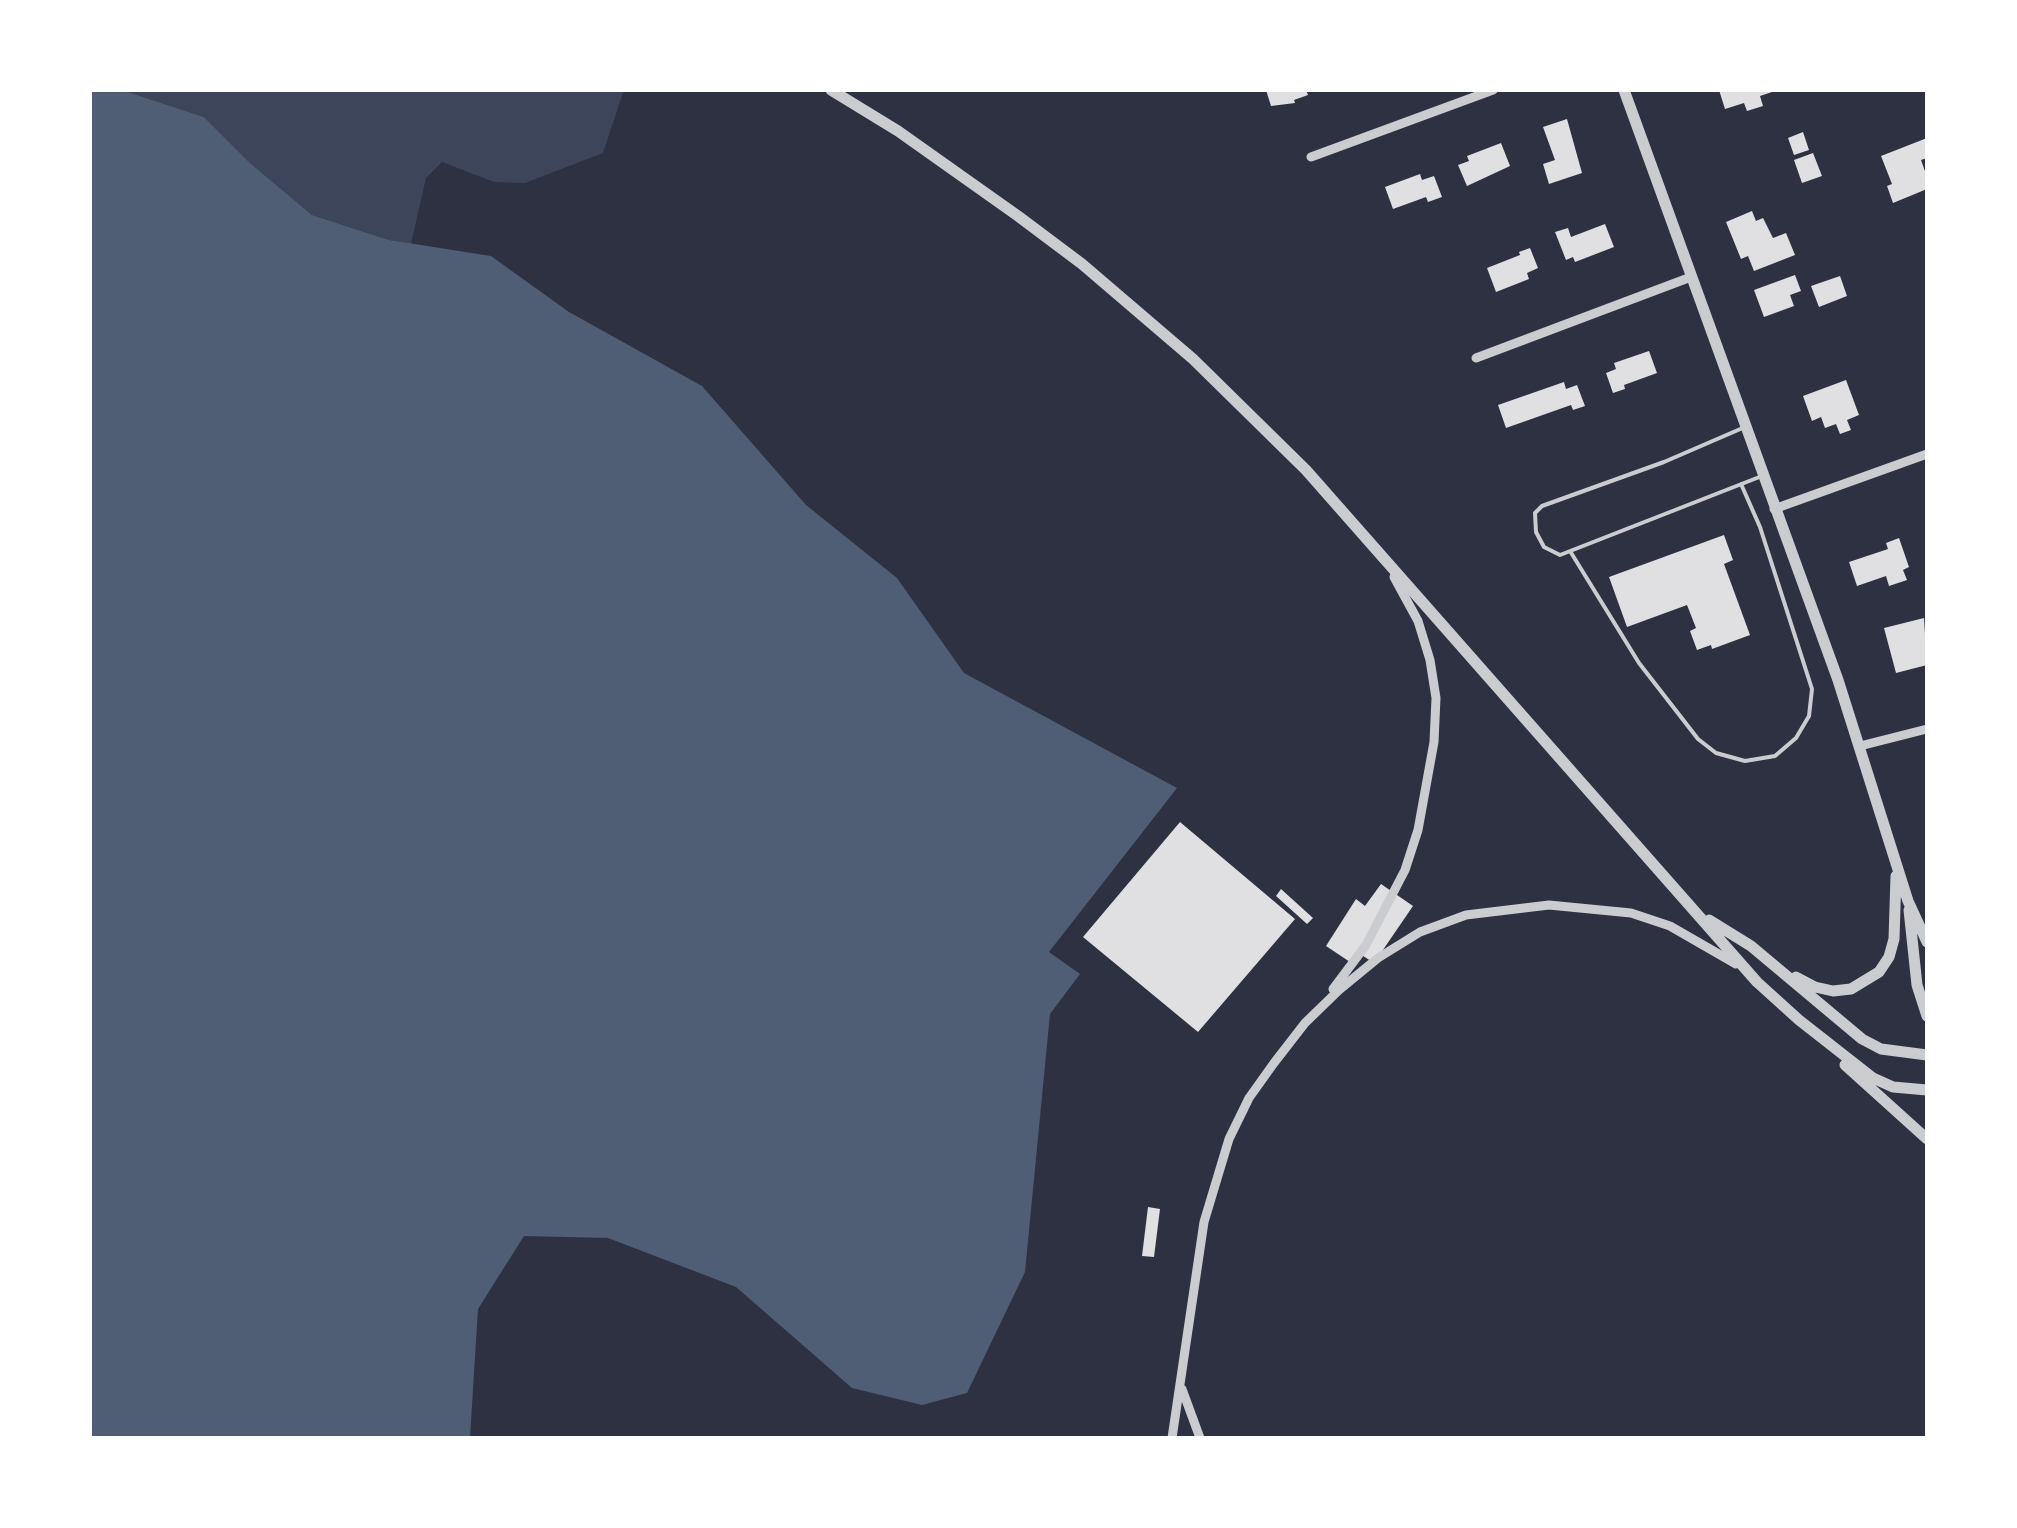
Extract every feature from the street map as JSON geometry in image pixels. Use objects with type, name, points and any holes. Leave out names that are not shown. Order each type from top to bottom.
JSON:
[{"type":"street","points":[[831,90],[956,170],[1082,264],[1250,414],[1360,530],[1757,982]]},
{"type":"street","points":[[1311,157],[1493,90]]},
{"type":"street","points":[[1624,90],[1860,746],[1908,901],[1927,942]]},
{"type":"street","points":[[1476,358],[1691,277]]},
{"type":"street","points":[[1774,509],[1927,454]]},
{"type":"street","points":[[1172,1438],[1204,1222],[1229,1139],[1248,1098],[1349,968],[1388,908],[1418,830],[1434,742],[1436,698],[1430,660],[1418,621],[1400,585],[1360,530]]},
{"type":"street","points":[[1860,746],[1927,729]]},
{"type":"street","points":[[1701,915],[1816,987],[1851,989],[1879,972],[1890,957],[1896,862]]},
{"type":"street","points":[[1908,901],[1918,985],[1927,1016]]},
{"type":"street","points":[[1305,1023],[1378,958],[1420,932],[1466,915],[1507,908],[1588,906],[1631,914],[1670,926],[1708,946],[1757,982],[1927,1139]]},
{"type":"street","points":[[1774,964],[1862,1038],[1882,1048],[1927,1055]]},
{"type":"street","points":[[1798,1020],[1874,1078],[1893,1087],[1927,1090]]},
{"type":"street","points":[[1180,1382],[1200,1438]]},
{"type":"lane","points":[[1745,427],[1664,462],[1542,506],[1534,513],[1536,532],[1544,547],[1560,555],[1762,476]]},
{"type":"lane","points":[[1570,551],[1639,663],[1698,739],[1716,754],[1744,761],[1775,756],[1796,738],[1809,716],[1812,689],[1760,527],[1741,484]]},
{"type":"shaded area","points":[[90,90],[122,90],[204,117],[250,163],[312,215],[389,240],[491,256],[569,312],[702,386],[806,505],[897,578],[964,673],[1177,788],[1049,952],[1080,974],[1050,1014],[1025,1272],[967,1393],[922,1405],[852,1388],[736,1287],[608,1238],[524,1236],[478,1309],[470,1438],[90,1438]]},
{"type":"shaded area","points":[[122,90],[624,90],[603,153],[525,183],[494,182],[442,162],[426,178],[411,244],[312,215],[250,163],[204,117]]},
{"type":"building","points":[[1266,90],[1306,90],[1308,95],[1294,100],[1295,103],[1271,106]]},
{"type":"building","points":[[1719,90],[1775,91],[1760,96],[1763,106],[1747,111],[1744,103],[1725,109]]},
{"type":"building","points":[[1567,119],[1582,173],[1549,184],[1543,164],[1555,160],[1543,127]]},
{"type":"building","points":[[1803,132],[1809,150],[1794,155],[1788,138]]},
{"type":"building","points":[[1927,138],[1927,158],[1921,160],[1927,189],[1893,203],[1887,186],[1892,184],[1881,156]]},
{"type":"building","points":[[1501,143],[1510,166],[1467,186],[1458,165],[1469,161],[1467,156]]},
{"type":"building","points":[[1813,153],[1822,176],[1802,183],[1794,160]]},
{"type":"building","points":[[1420,174],[1422,180],[1434,176],[1442,197],[1428,202],[1426,197],[1393,209],[1385,187]]},
{"type":"building","points":[[1752,211],[1756,221],[1763,218],[1773,238],[1786,233],[1795,255],[1754,271],[1748,256],[1741,259],[1726,222]]},
{"type":"building","points":[[1605,224],[1614,247],[1575,262],[1573,257],[1566,260],[1555,232],[1568,228],[1571,237]]},
{"type":"building","points":[[1530,248],[1538,268],[1527,273],[1529,279],[1496,292],[1487,268]]},
{"type":"building","points":[[1795,275],[1801,291],[1790,295],[1794,306],[1764,317],[1754,290]]},
{"type":"building","points":[[1840,276],[1847,296],[1819,307],[1811,286]]},
{"type":"building","points":[[1649,351],[1657,373],[1613,393],[1606,373],[1616,369],[1614,363]]},
{"type":"building","points":[[1846,380],[1859,415],[1847,420],[1851,430],[1840,434],[1836,424],[1825,428],[1821,417],[1812,421],[1803,396]]},
{"type":"building","points":[[1564,382],[1566,389],[1577,385],[1585,406],[1573,410],[1571,405],[1506,428],[1498,405]]},
{"type":"building","points":[[1724,535],[1733,560],[1724,564],[1750,635],[1712,649],[1711,645],[1697,650],[1690,631],[1696,628],[1687,605],[1627,627],[1609,577]]},
{"type":"building","points":[[1899,538],[1909,567],[1903,570],[1907,580],[1889,586],[1886,576],[1857,586],[1849,562],[1888,549],[1886,543]]},
{"type":"building","points":[[1924,618],[1927,665],[1896,673],[1884,628]]},
{"type":"building","points":[[1180,822],[1295,919],[1198,1032],[1083,937]]},
{"type":"building","points":[[1381,884],[1413,906],[1374,963],[1360,954],[1353,964],[1326,946],[1356,899],[1365,906]]},
{"type":"building","points":[[1281,889],[1313,918],[1307,924],[1276,896]]},
{"type":"building","points":[[1148,1207],[1160,1209],[1154,1257],[1142,1256]]}]
